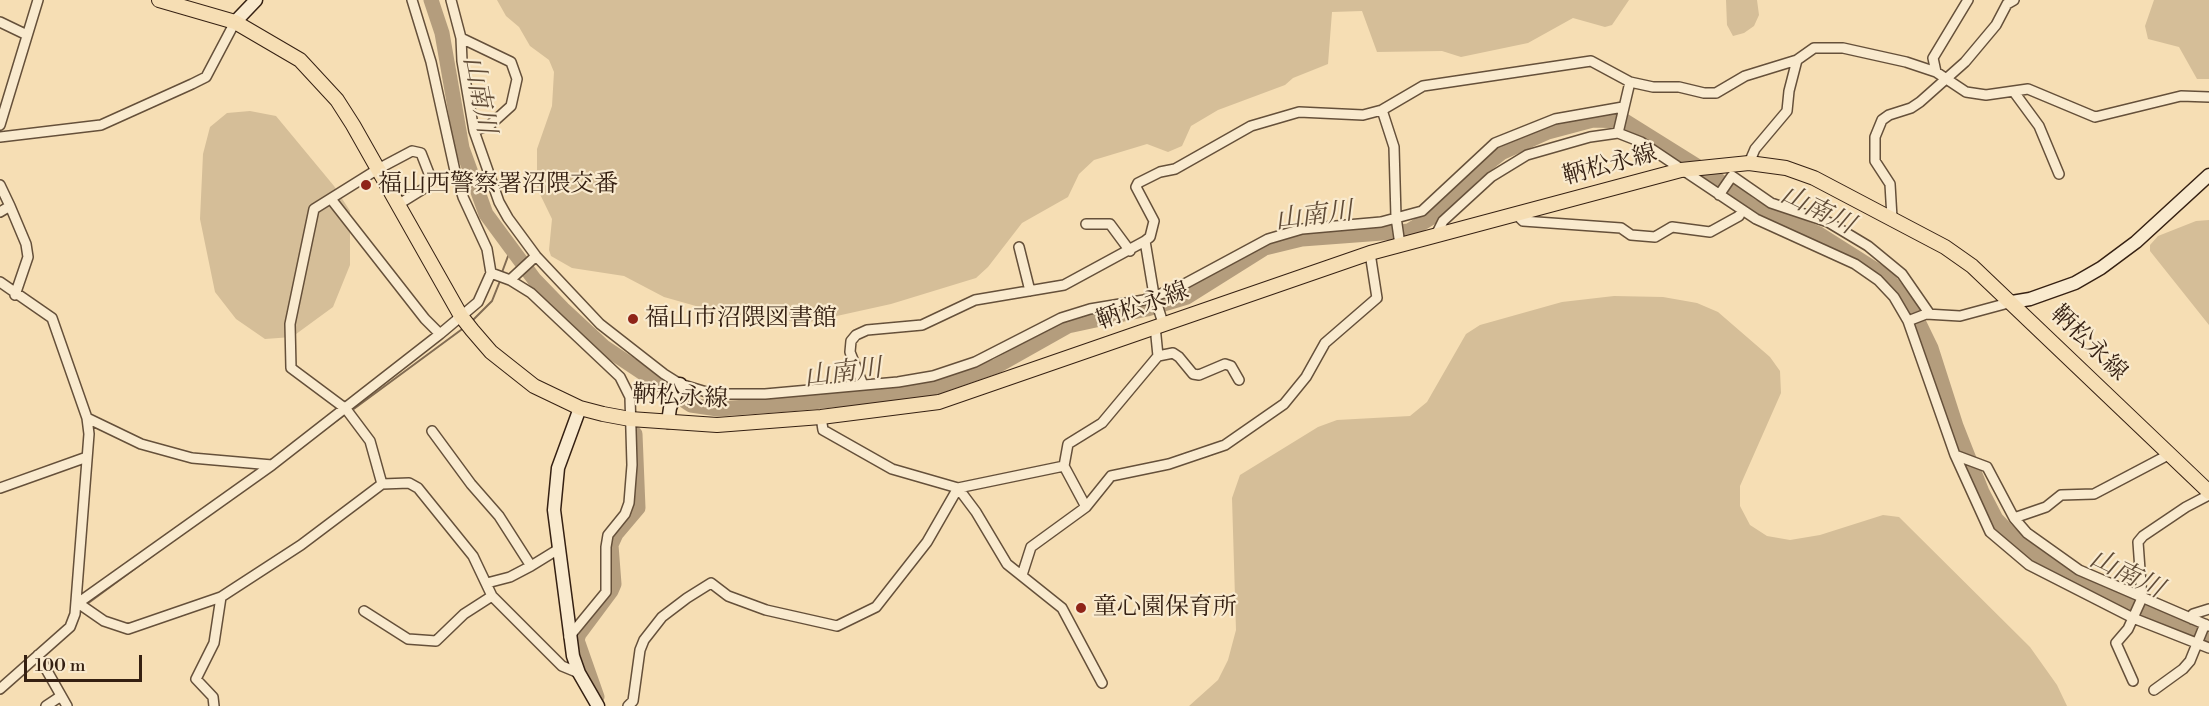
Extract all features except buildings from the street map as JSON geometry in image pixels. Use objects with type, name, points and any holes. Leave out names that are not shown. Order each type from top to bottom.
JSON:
[{"type":"main road","name":"鞆松永線","points":[[159,0],[235,22],[278,45],[300,60],[337,100],[466,322],[514,372],[542,390],[580,408],[630,419],[669,415],[717,425],[821,417],[939,402],[1159,321],[1399,242],[1436,235],[1684,170],[1749,163],[1786,168],[1814,178],[1945,247],[1972,266],[2209,494]]},
{"type":"street","points":[[0,124],[38,0]]},
{"type":"street","points":[[0,137],[101,125],[206,77],[235,22],[256,0]]},
{"type":"street","points":[[411,0],[431,62],[455,171],[463,197],[487,249],[504,276],[531,293],[621,377],[630,397],[632,465],[629,502],[625,514],[608,535],[606,592],[569,637]]},
{"type":"street","points":[[451,0],[461,38],[462,61],[474,131],[499,202],[534,258],[600,324],[633,352],[679,386],[713,394],[765,394],[933,376],[975,362],[1061,318],[1090,309],[1155,298],[1268,239],[1302,229],[1396,220],[1422,211],[1485,150],[1515,133],[1556,119],[1623,109]]},
{"type":"street","points":[[1940,76],[1933,58],[1968,0]]},
{"type":"street","points":[[1892,218],[1890,184],[1875,161],[1875,137],[1882,120],[1920,102],[1940,76],[1965,62],[1996,25],[2007,4],[2014,0]]},
{"type":"street","points":[[0,21],[27,35]]},
{"type":"street","points":[[461,38],[511,62],[517,79],[512,106],[490,125],[474,131]]},
{"type":"street","points":[[863,385],[850,352],[851,341],[856,335],[867,330],[922,325],[965,303],[1064,285],[1130,251],[1150,237],[1154,221],[1136,187],[1138,183],[1160,172],[1175,170],[1251,126],[1299,112],[1363,115],[1382,110],[1423,86],[1591,61],[1630,82],[1653,87],[1679,87],[1704,93],[1716,93],[1745,75],[1797,60],[1814,48],[1843,48],[1906,62],[1940,76],[1966,92],[1986,95],[2028,89],[2095,117],[2181,96],[2209,97]]},
{"type":"street","points":[[1749,163],[1755,149],[1787,111],[1789,91],[1797,60]]},
{"type":"street","points":[[1618,131],[1630,82]]},
{"type":"street","points":[[2014,92],[2039,126],[2059,174]]},
{"type":"street","points":[[1382,110],[1394,147],[1396,220],[1399,242]]},
{"type":"street","points":[[1436,235],[1443,221],[1491,177],[1512,163],[1553,146],[1618,131],[1641,142],[1756,219],[1855,264],[1878,280],[1894,297],[1910,320],[1957,456],[1990,532],[2029,565],[2134,616],[2196,640],[2209,648]]},
{"type":"street","points":[[382,484],[370,441],[348,411],[291,368],[290,324],[315,209],[378,169],[412,151],[421,153],[430,176],[428,186],[399,204]]},
{"type":"street","points":[[1910,320],[1927,313],[1960,316],[2030,299],[2074,283],[2101,268],[2136,242],[2209,175]]},
{"type":"street","points":[[1720,193],[1732,176],[1771,203],[1828,222],[1868,246],[1902,274],[1927,313]]},
{"type":"street","points":[[0,185],[26,244],[28,257],[15,295]]},
{"type":"street","points":[[332,199],[425,319],[440,334]]},
{"type":"street","points":[[0,212],[10,206]]},
{"type":"street","points":[[1516,214],[1524,221],[1621,228],[1631,235],[1655,237],[1672,227],[1710,232],[1739,216],[1742,210]]},
{"type":"street","points":[[1086,224],[1110,224],[1130,251]]},
{"type":"street","points":[[1086,507],[1064,466],[1068,444],[1102,423],[1158,356],[1159,321],[1145,241]]},
{"type":"street","points":[[1019,247],[1030,291]]},
{"type":"street","points":[[1022,576],[1031,547],[1086,507],[1111,476],[1169,464],[1225,445],[1284,404],[1306,377],[1325,344],[1377,298],[1370,253]]},
{"type":"street","points":[[78,603],[348,411],[440,334],[466,322],[478,302],[504,276],[534,258]]},
{"type":"street","points":[[0,282],[15,295],[52,318],[87,418],[87,457],[78,603],[70,627],[0,689]]},
{"type":"street","points":[[1158,356],[1173,353],[1193,374],[1198,375],[1225,364],[1231,366],[1239,380]]},
{"type":"street","points":[[669,415],[679,386]]},
{"type":"street","points":[[580,408],[558,468],[554,489],[557,550],[569,637],[579,673],[594,704]]},
{"type":"street","points":[[821,417],[823,430],[892,469],[958,488],[1064,466]]},
{"type":"street","points":[[87,418],[141,444],[192,458],[272,465]]},
{"type":"street","points":[[432,431],[471,484],[499,516],[531,566]]},
{"type":"street","points":[[2014,518],[2046,507],[2061,495],[2094,494],[2170,454]]},
{"type":"street","points":[[1957,456],[1987,467],[2014,518],[2027,533],[2079,570],[2141,601],[2205,626],[2196,640],[2190,661],[2183,669],[2154,690]]},
{"type":"street","points":[[0,488],[87,457]]},
{"type":"street","points":[[78,603],[104,621],[128,629],[221,597],[301,545],[382,484],[409,483],[418,488],[472,556],[492,596],[562,666],[571,672],[579,673]]},
{"type":"street","points":[[958,488],[976,512],[1007,564],[1062,608],[1102,683]]},
{"type":"street","points":[[628,706],[633,701],[640,650],[644,639],[662,617],[687,598],[711,583],[728,596],[766,610],[837,626],[876,607],[927,542],[958,488]]},
{"type":"street","points":[[2133,681],[2116,643],[2128,629],[2141,601],[2138,542],[2143,536],[2209,494]]},
{"type":"street","points":[[487,583],[510,577],[557,550]]},
{"type":"street","points":[[364,611],[408,639],[436,641],[464,614],[492,596]]},
{"type":"street","points":[[214,706],[213,697],[196,679],[214,644],[221,597]]},
{"type":"street","points":[[2192,619],[2193,614],[2209,609]]},
{"type":"street","points":[[38,656],[67,706]]},
{"type":"street","points":[[46,706],[61,696]]},
{"type":"shaded area","points":[[497,0],[1629,0],[1612,25],[1605,27],[1573,18],[1528,43],[1461,57],[1442,51],[1377,52],[1362,11],[1332,12],[1328,64],[1293,78],[1285,85],[1218,110],[1191,126],[1182,146],[1168,152],[1147,144],[1094,160],[1079,174],[1068,197],[1022,223],[988,267],[976,278],[891,304],[805,323],[717,312],[664,297],[624,276],[572,268],[551,256],[549,250],[552,219],[537,188],[537,149],[552,106],[554,72],[549,60],[530,46],[519,27],[506,16]]},
{"type":"shaded area","points":[[1726,0],[1757,0],[1759,15],[1754,26],[1744,33],[1733,36],[1727,25]]},
{"type":"shaded area","points":[[2154,0],[2209,0],[2209,79],[2197,79],[2179,47],[2148,39],[2145,26]]},
{"type":"shaded area","points":[[250,111],[276,116],[334,186],[350,211],[350,265],[333,307],[292,337],[265,339],[236,319],[215,292],[200,219],[203,154],[210,127],[227,113]]},
{"type":"shaded area","points":[[2209,220],[2209,325],[2150,251],[2150,245],[2158,236],[2196,221]]},
{"type":"shaded area","points":[[1614,296],[1663,297],[1697,303],[1718,312],[1770,357],[1780,371],[1781,393],[1740,486],[1740,506],[1750,525],[1767,536],[1790,540],[1820,535],[1883,515],[1899,517],[2030,647],[2057,685],[2067,706],[1189,706],[1218,680],[1228,660],[1236,630],[1232,498],[1240,475],[1318,427],[1337,420],[1410,416],[1427,402],[1466,334],[1480,325],[1562,302]]},
{"type":"waterway","name":"山南川","points":[[431,0],[442,33],[462,148],[486,214],[534,279],[563,309],[604,347],[691,405],[718,409],[790,404],[910,393],[934,388],[997,366],[1068,326],[1147,309],[1187,297],[1265,248],[1302,239],[1409,231],[1440,212],[1473,175],[1501,153],[1548,132],[1593,120],[1625,121],[1713,176],[1751,206],[1819,234],[1887,277],[1913,311],[1931,348],[1956,426],[1982,492],[1996,519],[2017,541],[2041,559],[2126,604],[2176,622],[2209,639]]},
{"type":"waterway","points":[[501,275],[511,248]]},
{"type":"waterway","points":[[471,322],[492,301],[500,281]]},
{"type":"waterway","points":[[351,411],[465,327]]},
{"type":"waterway","points":[[314,437],[346,414]]},
{"type":"waterway","points":[[597,697],[577,640],[611,591],[614,584],[611,545],[616,534],[638,508],[635,434]]},
{"type":"waterway","points":[[87,604],[155,554]]},
{"type":"place","name":"福山西警察署沼隈交番","points":[[366,185]]},
{"type":"place","name":"福山市沼隈図書館","points":[[633,319]]},
{"type":"place","name":"童心園保育所","points":[[1081,608]]}]
